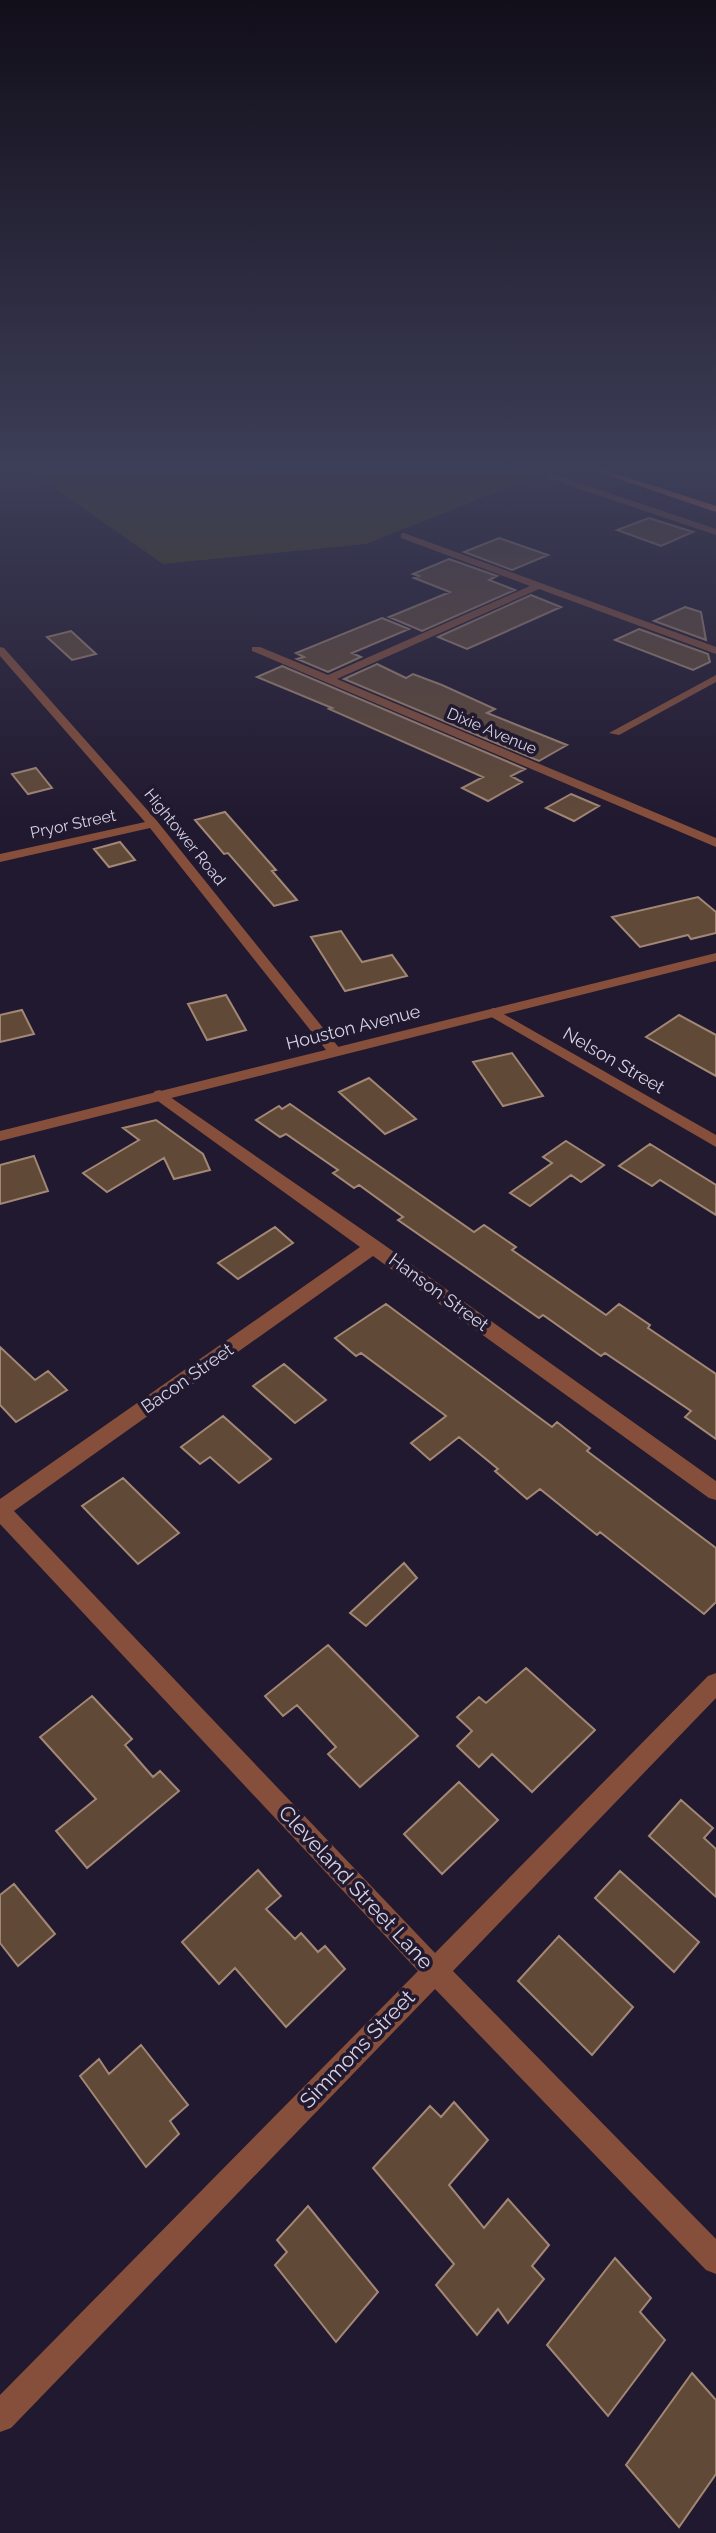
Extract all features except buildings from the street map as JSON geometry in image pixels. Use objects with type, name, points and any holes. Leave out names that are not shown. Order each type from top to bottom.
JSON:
[{"type":"street","points":[[533,584],[716,651]]},
{"type":"street","points":[[329,679],[538,586]]},
{"type":"street","name":"Dixie Avenue","points":[[256,649],[716,843]]},
{"type":"street","name":"Hightower Road","points":[[0,650],[153,824],[335,1052]]},
{"type":"street","points":[[615,733],[716,678]]},
{"type":"street","name":"Pryor Street","points":[[0,858],[153,824]]},
{"type":"street","name":"Houston Avenue","points":[[0,1136],[716,957]]},
{"type":"street","name":"Nelson Street","points":[[493,1012],[716,1142]]},
{"type":"street","name":"Hanson Street","points":[[160,1095],[716,1492]]},
{"type":"street","name":"Bacon Street","points":[[0,1510],[374,1246]]},
{"type":"street","name":"Cleveland Street Lane","points":[[0,1510],[434,1970],[716,2260]]},
{"type":"street","name":"Simmons Street","points":[[0,2417],[716,1683]]}]
